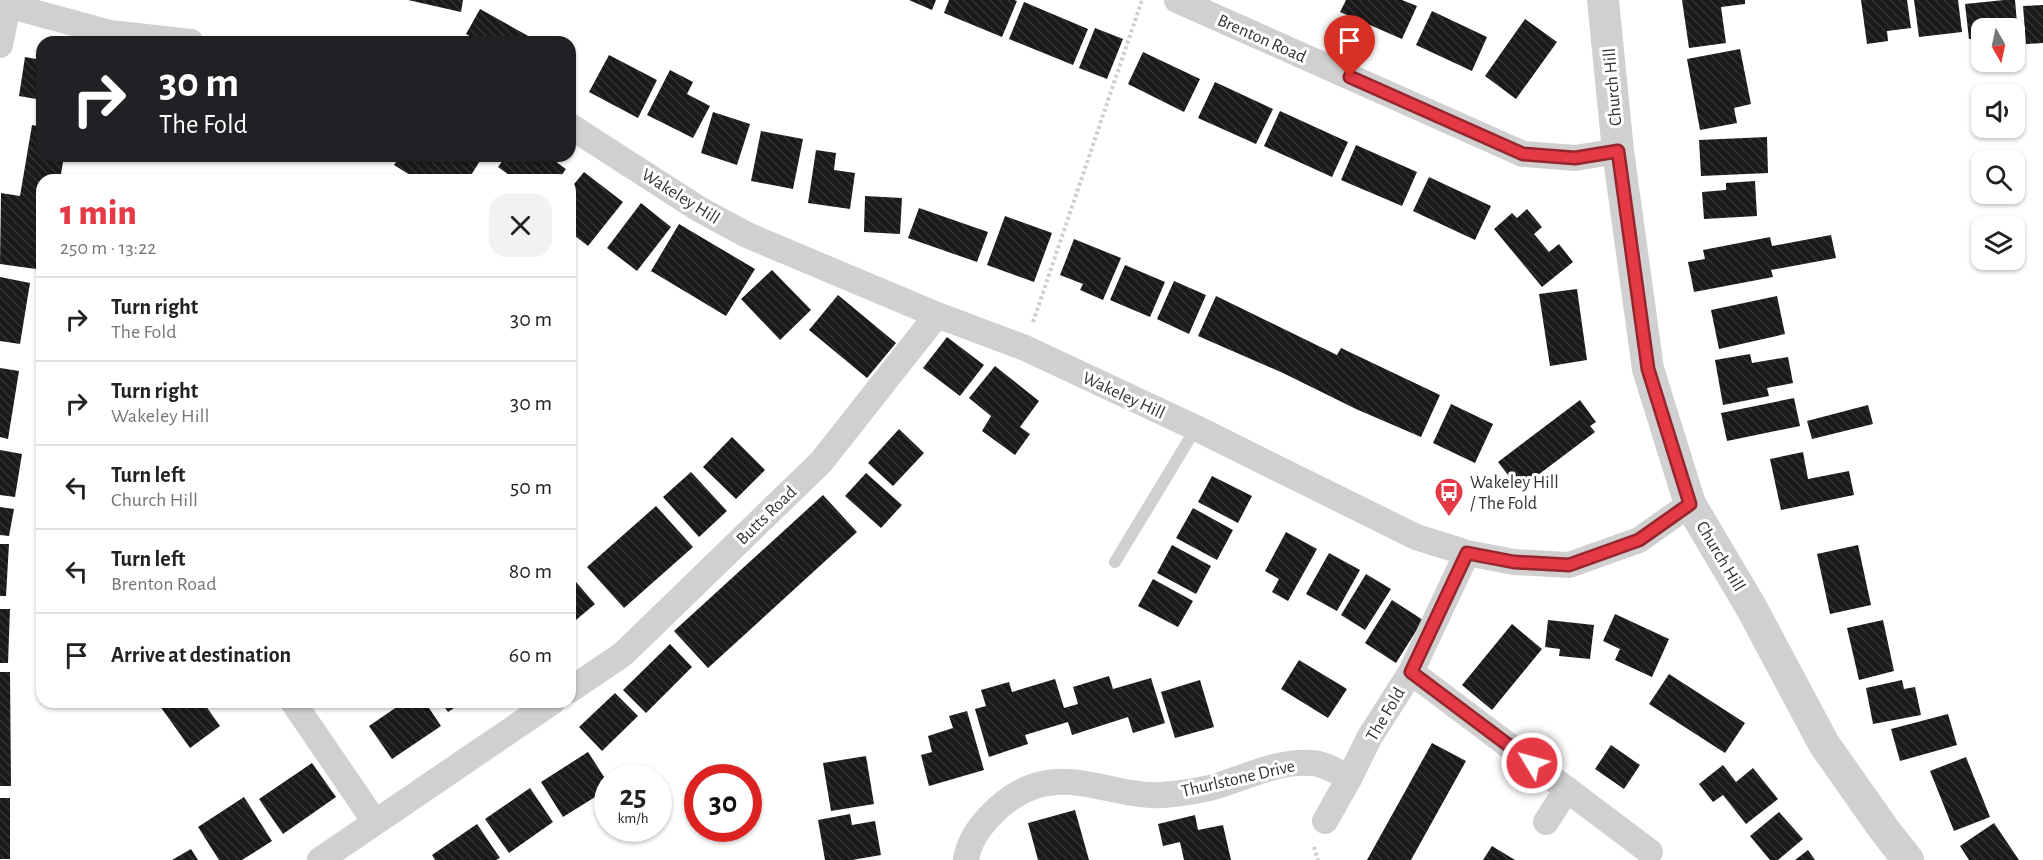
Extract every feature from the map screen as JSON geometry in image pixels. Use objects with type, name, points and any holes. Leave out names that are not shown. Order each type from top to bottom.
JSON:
[{"type":"street","name":"Brenton Road","points":[[1177,0],[1523,154],[1575,158],[1618,151]]},
{"type":"street","name":"Church Hill","points":[[1604,0],[1618,151],[1648,369],[1690,504],[1751,608],[1824,744],[1908,860]]},
{"type":"street","points":[[0,45],[4,4],[110,33],[137,36]]},
{"type":"street","name":"Wakeley Hill","points":[[576,130],[699,209],[747,236],[937,315],[1025,348],[1196,428],[1406,532],[1467,553],[1514,562],[1569,565],[1639,540],[1690,504]]},
{"type":"street","name":"Butts Road","points":[[576,686],[623,654],[821,462],[937,315]]},
{"type":"street","name":"The Fold","points":[[1350,777],[1369,738],[1411,672],[1467,553]]},
{"type":"street","points":[[1411,672],[1650,852]]},
{"type":"street","points":[[296,708],[375,822]]},
{"type":"street","points":[[321,860],[543,708]]},
{"type":"street","name":"Thurlstone Drive","points":[[966,860],[974,838],[994,812],[1013,796],[1035,786],[1060,782],[1088,784],[1152,795],[1209,788],[1286,765],[1313,762],[1350,777]]},
{"type":"street","points":[[1325,821],[1350,777]]},
{"type":"street","points":[[1546,822],[1567,789]]},
{"type":"lane","points":[[1115,562],[1196,428]]},
{"type":"path","points":[[1025,348],[1142,0]]},
{"type":"building","points":[[408,0],[463,0],[461,12]]},
{"type":"building","points":[[909,0],[936,0],[932,10]]},
{"type":"building","points":[[949,0],[1017,1],[1002,37],[944,13]]},
{"type":"building","points":[[1346,0],[1402,0],[1417,6],[1402,39],[1340,12]]},
{"type":"building","points":[[1682,0],[1745,0],[1745,4],[1721,7],[1726,43],[1689,48]]},
{"type":"building","points":[[1861,0],[1907,0],[1911,28],[1887,31],[1888,41],[1867,44]]},
{"type":"building","points":[[1914,0],[1958,0],[1962,32],[1919,37]]},
{"type":"building","points":[[2015,0],[2017,18],[1971,18],[1971,39],[1969,39],[1965,4]]},
{"type":"building","points":[[1024,2],[1088,29],[1073,65],[1009,39]]},
{"type":"building","points":[[2043,5],[2043,43],[2026,44],[2023,6]]},
{"type":"building","points":[[480,9],[528,36],[470,36],[466,34]]},
{"type":"building","points":[[1432,11],[1487,37],[1472,71],[1416,45]]},
{"type":"building","points":[[1525,19],[1557,42],[1516,99],[1485,76]]},
{"type":"building","points":[[1095,28],[1123,39],[1107,79],[1079,68]]},
{"type":"building","points":[[1740,49],[1751,104],[1734,108],[1737,123],[1700,130],[1687,59]]},
{"type":"building","points":[[1143,52],[1200,79],[1184,112],[1128,84]]},
{"type":"building","points":[[609,55],[657,80],[638,118],[589,92]]},
{"type":"building","points":[[25,57],[36,59],[36,99],[19,96]]},
{"type":"building","points":[[670,70],[693,82],[687,94],[710,106],[693,138],[647,115]]},
{"type":"building","points":[[1215,82],[1273,109],[1256,144],[1198,118]]},
{"type":"building","points":[[1280,111],[1348,142],[1332,177],[1264,146]]},
{"type":"building","points":[[713,112],[750,124],[737,165],[701,153]]},
{"type":"building","points":[[32,125],[36,126],[36,162],[63,162],[61,174],[36,174],[36,269],[0,264],[1,193],[20,196]]},
{"type":"building","points":[[761,131],[803,139],[793,189],[751,181]]},
{"type":"building","points":[[1767,137],[1768,173],[1701,176],[1699,140]]},
{"type":"building","points":[[1356,145],[1417,172],[1402,206],[1341,180]]},
{"type":"building","points":[[816,150],[836,153],[834,170],[855,173],[850,209],[808,203]]},
{"type":"building","points":[[396,162],[479,162],[472,174],[408,174],[394,165]]},
{"type":"building","points":[[502,162],[556,162],[566,169],[562,174],[508,174],[498,167]]},
{"type":"building","points":[[584,172],[623,202],[588,246],[576,237],[576,182]]},
{"type":"building","points":[[1429,177],[1491,206],[1475,240],[1413,211]]},
{"type":"building","points":[[1755,181],[1757,216],[1704,219],[1702,192],[1726,190],[1726,183]]},
{"type":"building","points":[[865,196],[902,198],[900,234],[864,232]]},
{"type":"building","points":[[641,203],[671,227],[637,271],[607,248]]},
{"type":"building","points":[[919,208],[988,232],[977,262],[908,238]]},
{"type":"building","points":[[1527,209],[1542,227],[1534,234],[1549,252],[1559,244],[1573,262],[1542,287],[1494,229],[1512,213],[1517,218]]},
{"type":"building","points":[[1005,216],[1052,233],[1034,282],[987,265]]},
{"type":"building","points":[[679,224],[755,269],[726,316],[651,271]]},
{"type":"building","points":[[1831,235],[1836,258],[1771,270],[1773,277],[1694,292],[1688,262],[1705,259],[1703,250],[1770,237],[1772,246]]},
{"type":"building","points":[[1074,239],[1121,258],[1103,300],[1080,290],[1083,284],[1060,275]]},
{"type":"building","points":[[1125,265],[1165,282],[1150,317],[1110,300]]},
{"type":"building","points":[[772,270],[811,310],[780,340],[741,299]]},
{"type":"building","points":[[0,277],[30,283],[20,344],[0,341]]},
{"type":"building","points":[[1174,281],[1206,295],[1189,334],[1157,319]]},
{"type":"building","points":[[1577,289],[1587,360],[1550,366],[1539,294]]},
{"type":"building","points":[[838,295],[896,343],[867,378],[809,330]]},
{"type":"building","points":[[1216,296],[1337,355],[1341,348],[1440,395],[1421,437],[1198,336]]},
{"type":"building","points":[[1777,296],[1785,334],[1719,349],[1711,310]]},
{"type":"building","points":[[947,337],[984,365],[960,396],[923,368]]},
{"type":"building","points":[[1750,354],[1752,363],[1788,357],[1793,383],[1767,388],[1769,396],[1723,405],[1715,360]]},
{"type":"building","points":[[995,366],[1039,401],[1020,427],[1030,434],[1015,455],[982,431],[991,416],[969,398]]},
{"type":"building","points":[[0,368],[19,371],[8,439],[0,437]]},
{"type":"building","points":[[1794,398],[1800,426],[1727,441],[1721,413]]},
{"type":"building","points":[[1580,400],[1596,422],[1590,426],[1595,432],[1526,484],[1521,478],[1514,483],[1498,462]]},
{"type":"building","points":[[1451,404],[1493,424],[1475,463],[1433,443]]},
{"type":"building","points":[[1868,405],[1873,424],[1812,439],[1807,421]]},
{"type":"building","points":[[899,429],[924,453],[893,486],[868,463]]},
{"type":"building","points":[[732,437],[765,470],[736,499],[703,467]]},
{"type":"building","points":[[0,450],[22,454],[15,497],[0,495]]},
{"type":"building","points":[[1803,452],[1808,479],[1849,471],[1854,495],[1781,510],[1770,459]]},
{"type":"building","points":[[691,472],[727,511],[699,537],[663,497]]},
{"type":"building","points":[[866,473],[902,505],[881,528],[845,496]]},
{"type":"building","points":[[1212,476],[1252,496],[1238,523],[1198,502]]},
{"type":"building","points":[[823,495],[857,532],[708,668],[674,631]]},
{"type":"building","points":[[656,506],[693,547],[624,608],[587,567]]},
{"type":"building","points":[[0,507],[14,509],[9,536],[0,535]]},
{"type":"building","points":[[1193,508],[1233,530],[1217,560],[1176,538]]},
{"type":"building","points":[[1286,532],[1317,549],[1288,601],[1272,592],[1279,579],[1265,571]]},
{"type":"building","points":[[0,544],[9,544],[6,596],[0,596]]},
{"type":"building","points":[[1172,545],[1211,566],[1196,594],[1157,573]]},
{"type":"building","points":[[1858,545],[1871,605],[1830,614],[1817,554]]},
{"type":"building","points":[[1329,553],[1360,570],[1337,611],[1306,594]]},
{"type":"building","points":[[1366,574],[1391,589],[1365,630],[1341,615]]},
{"type":"building","points":[[1153,579],[1193,601],[1178,627],[1138,606]]},
{"type":"building","points":[[576,582],[595,604],[576,620]]},
{"type":"building","points":[[1392,600],[1423,620],[1396,663],[1365,643]]},
{"type":"building","points":[[0,609],[10,609],[8,663],[0,663]]},
{"type":"building","points":[[1615,614],[1669,639],[1652,677],[1615,660],[1620,649],[1603,641]]},
{"type":"building","points":[[1548,620],[1594,625],[1590,659],[1559,656],[1560,649],[1545,647]]},
{"type":"building","points":[[1883,620],[1894,671],[1859,680],[1847,628]]},
{"type":"building","points":[[1512,624],[1542,649],[1492,710],[1462,685]]},
{"type":"building","points":[[670,644],[692,667],[646,713],[623,690]]},
{"type":"building","points":[[1299,660],[1347,689],[1328,718],[1281,689]]},
{"type":"building","points":[[0,672],[10,672],[11,786],[0,786]]},
{"type":"building","points":[[1669,674],[1745,723],[1725,753],[1649,704]]},
{"type":"building","points":[[1109,676],[1113,689],[1151,678],[1165,723],[1133,733],[1128,717],[1072,735],[1068,722],[1025,735],[1028,744],[989,757],[975,709],[986,706],[981,690],[1009,682],[1012,692],[1055,679],[1064,708],[1078,704],[1073,687]]},
{"type":"building","points":[[1200,680],[1214,727],[1175,738],[1161,692]]},
{"type":"building","points":[[1902,680],[1904,689],[1915,687],[1921,715],[1873,724],[1866,688]]},
{"type":"building","points":[[615,693],[638,716],[602,751],[579,727]]},
{"type":"building","points":[[161,708],[207,708],[220,726],[190,748]]},
{"type":"building","points":[[395,708],[429,708],[441,726],[392,759],[369,726]]},
{"type":"building","points":[[967,711],[984,770],[929,786],[921,755],[932,752],[928,736],[953,728],[949,716]]},
{"type":"building","points":[[1948,714],[1957,745],[1900,761],[1891,729]]},
{"type":"building","points":[[1432,743],[1466,761],[1411,860],[1367,860]]},
{"type":"building","points":[[1611,745],[1640,765],[1624,789],[1595,769]]},
{"type":"building","points":[[588,752],[596,764],[594,798],[563,817],[541,782]]},
{"type":"building","points":[[866,756],[874,804],[831,811],[823,763]]},
{"type":"building","points":[[1966,757],[1990,817],[1954,831],[1930,771]]},
{"type":"building","points":[[312,763],[336,797],[283,834],[259,799]]},
{"type":"building","points":[[1723,765],[1736,782],[1753,768],[1778,799],[1746,824],[1723,795],[1713,802],[1699,784]]},
{"type":"building","points":[[530,788],[553,822],[509,853],[485,819]]},
{"type":"building","points":[[244,797],[272,841],[242,860],[219,860],[198,827]]},
{"type":"building","points":[[0,798],[10,798],[10,859],[0,859]]},
{"type":"building","points":[[1075,810],[1089,860],[1038,860],[1028,823]]},
{"type":"building","points":[[1779,812],[1803,839],[1778,860],[1770,860],[1750,836]]},
{"type":"building","points":[[850,814],[852,825],[875,821],[881,855],[852,860],[825,860],[818,820]]},
{"type":"building","points":[[1195,815],[1198,830],[1223,825],[1231,860],[1184,860],[1180,842],[1163,846],[1158,824]]},
{"type":"building","points":[[1994,823],[2019,860],[1969,860],[1960,846]]},
{"type":"building","points":[[477,824],[500,858],[496,860],[435,860],[432,855]]},
{"type":"building","points":[[1492,846],[1515,860],[1483,860]]},
{"type":"building","points":[[191,849],[198,860],[172,860]]},
{"type":"building","points":[[1808,850],[1815,860],[1795,860]]},
{"type":"place","name":"Wakeley Hill / The Fold","points":[[1449,518]]},
{"type":"route","points":[[1350,77],[1523,154],[1575,158],[1618,151],[1648,369],[1690,504],[1639,540],[1569,565],[1514,562],[1467,553],[1411,672],[1532,763]]}]
